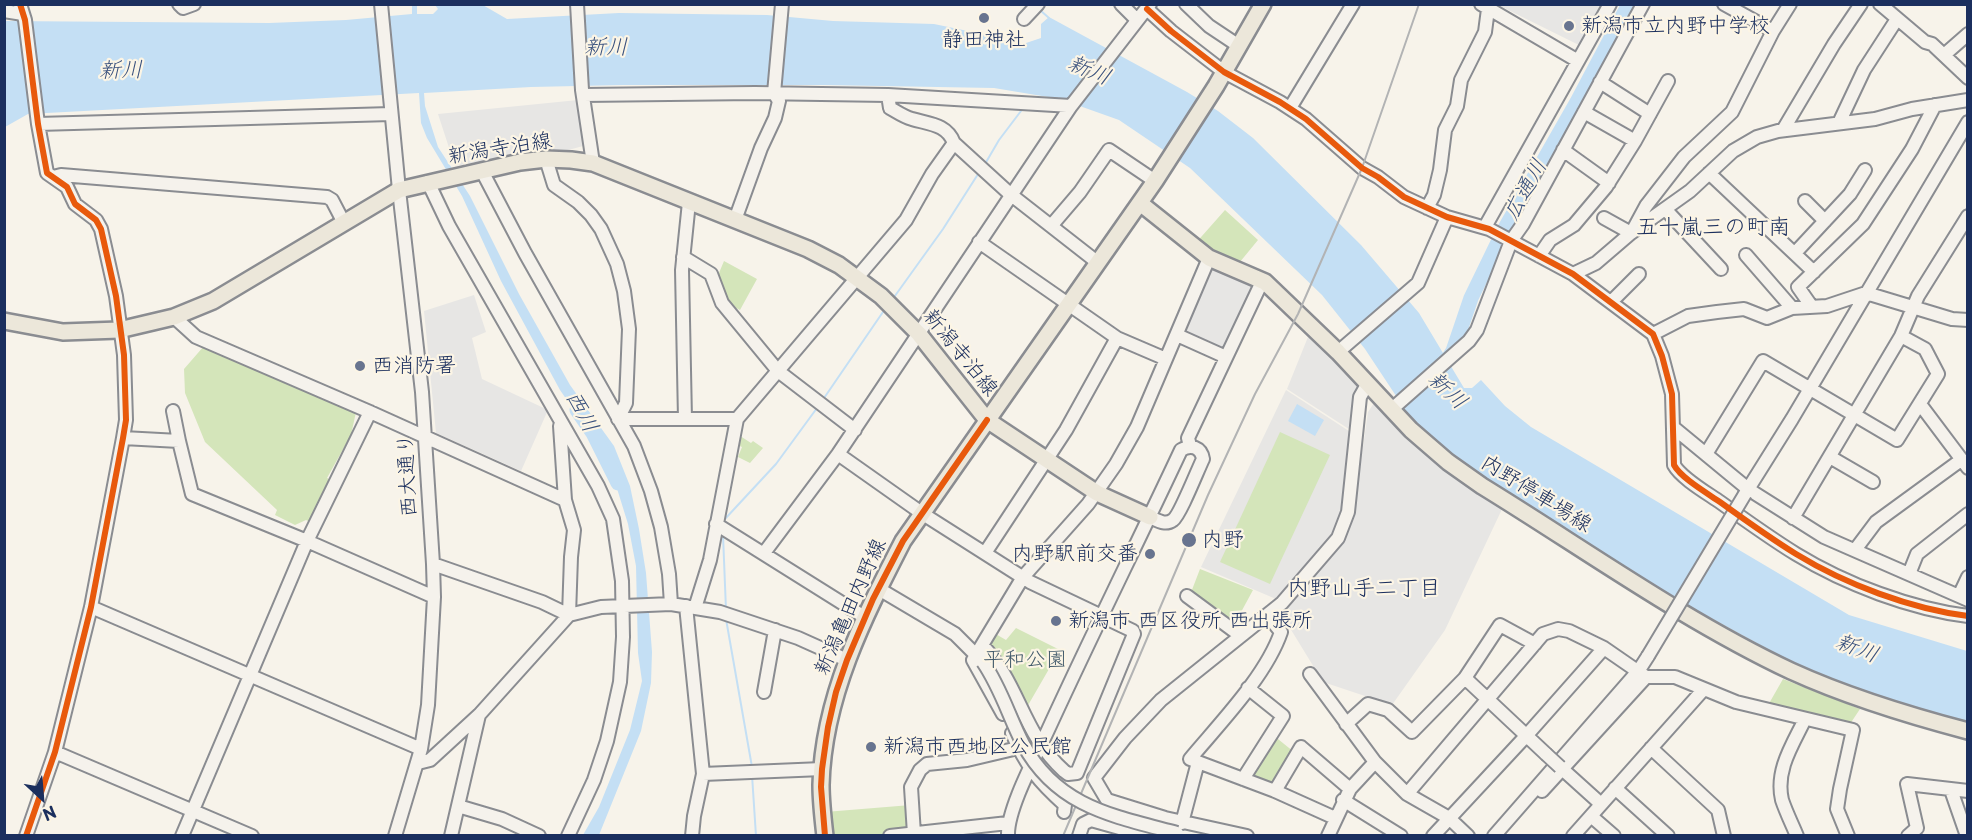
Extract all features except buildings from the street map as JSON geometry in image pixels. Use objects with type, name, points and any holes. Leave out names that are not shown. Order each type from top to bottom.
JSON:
[{"type":"main road","points":[[1140,203],[1216,86],[1263,4]]},
{"type":"main road","name":"新潟寺泊線","points":[[4,321],[63,332],[119,330],[174,316],[213,301],[399,190],[428,182],[546,159],[571,159],[593,163],[808,249],[858,277],[881,296],[919,334],[987,420]]},
{"type":"main road","name":"内野停車場線","points":[[1140,203],[1209,258],[1265,282],[1338,352],[1429,446],[1482,486],[1727,638],[1791,671],[1894,711],[1968,731]]},
{"type":"main road","name":"新潟亀田内野線","points":[[825,836],[821,787],[830,718],[847,660],[879,589],[903,541],[1140,203]]},
{"type":"main road","points":[[987,420],[1097,493],[1150,516]]},
{"type":"street","points":[[179,4],[183,8],[194,4]]},
{"type":"street","points":[[735,220],[779,101],[774,93],[782,4]]},
{"type":"street","points":[[1024,19],[1038,4]]},
{"type":"street","points":[[1120,4],[1137,20]]},
{"type":"street","points":[[1186,4],[1209,26],[1239,46]]},
{"type":"street","points":[[1290,108],[1353,4]]},
{"type":"street","points":[[1487,228],[1610,4]]},
{"type":"street","points":[[1392,409],[1469,341],[1477,330],[1509,241],[1523,224],[1643,4]]},
{"type":"street","points":[[1724,4],[1747,10],[1773,31]]},
{"type":"street","points":[[1632,233],[1646,206],[1684,157],[1732,112],[1773,31],[1790,4]]},
{"type":"street","points":[[1783,130],[1834,44],[1861,4]]},
{"type":"street","points":[[1880,4],[1924,42],[1932,44],[1968,78]]},
{"type":"street","points":[[577,7],[582,92],[593,163]]},
{"type":"street","points":[[764,553],[855,430],[1010,194],[1071,106],[1149,7],[1171,31],[1224,72],[1290,108],[1362,168],[1404,197],[1447,217],[1487,228],[1573,274],[1653,334],[1671,388],[1673,454],[1677,470],[1797,554],[1844,578],[1918,608],[1968,616]]},
{"type":"street","points":[[1427,208],[1434,195],[1445,130],[1457,106],[1461,80],[1485,32],[1484,7]]},
{"type":"street","points":[[1484,7],[1578,61]]},
{"type":"street","name":"西大通り","points":[[381,10],[426,438],[434,597],[428,705],[422,749],[395,836]]},
{"type":"street","points":[[4,11],[22,13],[38,124],[50,175],[67,188],[75,204],[96,220],[101,229],[116,296],[124,355],[125,382],[126,420],[92,607],[55,752],[26,836]]},
{"type":"street","points":[[1839,123],[1864,70],[1897,19]]},
{"type":"street","points":[[1944,55],[1968,34]]},
{"type":"street","points":[[1539,256],[1550,240],[1574,225],[1609,183],[1668,81]]},
{"type":"street","points":[[1600,82],[1650,114]]},
{"type":"street","points":[[582,92],[888,95],[1071,106]]},
{"type":"street","points":[[888,95],[890,108],[910,119],[944,129],[952,137],[954,143],[1010,194],[1098,262]]},
{"type":"street","points":[[1573,274],[1596,263],[1632,233],[1666,210],[1733,151],[1757,137],[1783,130],[1875,119],[1968,100]]},
{"type":"street","points":[[1812,307],[1798,287],[1863,224],[1912,149],[1935,105]]},
{"type":"street","points":[[38,124],[391,111]]},
{"type":"street","points":[[1584,112],[1635,141]]},
{"type":"street","points":[[1505,836],[1642,674],[1648,656],[1866,293],[1964,135],[1968,122]]},
{"type":"street","points":[[692,836],[703,774],[691,607],[710,561],[737,419],[906,220],[932,174],[954,143]]},
{"type":"street","points":[[1051,226],[1080,192],[1109,150],[1155,181]]},
{"type":"street","points":[[1563,150],[1609,183]]},
{"type":"street","points":[[546,159],[554,185],[578,202],[591,215],[601,229],[617,264],[624,291],[628,329],[626,403],[618,419]]},
{"type":"street","points":[[1795,253],[1850,194],[1865,170]]},
{"type":"street","points":[[482,171],[525,253],[634,446],[659,518],[669,574],[671,604]]},
{"type":"street","points":[[1709,173],[1814,272]]},
{"type":"street","points":[[50,175],[327,197],[332,200],[344,223]]},
{"type":"street","points":[[428,182],[449,226],[598,486],[613,519],[625,606],[620,682],[614,712],[594,780],[568,836]]},
{"type":"street","points":[[1805,201],[1825,221]]},
{"type":"street","points":[[685,419],[683,257],[689,202]]},
{"type":"street","points":[[1666,210],[1721,269]]},
{"type":"street","points":[[1792,518],[1901,336],[1914,306],[1968,216]]},
{"type":"street","points":[[1338,352],[1418,283],[1447,217]]},
{"type":"street","points":[[1604,218],[1632,233]]},
{"type":"street","points":[[979,242],[1117,338],[1166,359]]},
{"type":"street","points":[[1746,255],[1792,309]]},
{"type":"street","points":[[683,257],[711,274],[722,303],[778,370],[855,430]]},
{"type":"street","points":[[1064,812],[1065,805],[1030,769],[999,705],[973,660],[981,654],[1023,577],[1097,493],[1137,427],[1209,258]]},
{"type":"street","points":[[1611,302],[1639,274]]},
{"type":"street","points":[[1150,516],[1161,522],[1167,522],[1176,516],[1203,459],[1200,451],[1190,446],[1188,438],[1259,288],[1265,282]]},
{"type":"street","points":[[1653,334],[1688,316],[1744,309],[1767,318],[1792,309],[1827,306],[1866,293],[1952,319],[1968,320]]},
{"type":"street","points":[[174,316],[196,337],[565,500]]},
{"type":"street","points":[[1177,335],[1226,357]]},
{"type":"street","points":[[1706,454],[1763,361],[1897,440],[1938,374],[1925,349],[1901,336]]},
{"type":"street","points":[[985,553],[1047,460],[1117,338]]},
{"type":"street","points":[[1181,830],[1107,800],[1094,778],[1125,738],[1161,700],[1282,603],[1338,538],[1348,512],[1360,397],[1368,383]]},
{"type":"street","points":[[1855,550],[1876,522],[1964,464],[1920,404]]},
{"type":"street","points":[[173,411],[192,494],[434,597]]},
{"type":"street","points":[[182,836],[307,541],[370,412]]},
{"type":"street","points":[[618,419],[737,419]]},
{"type":"street","points":[[560,422],[565,500],[574,530],[568,615]]},
{"type":"street","points":[[1674,428],[1706,454],[1746,492],[1824,537],[1963,598],[1968,577]]},
{"type":"street","points":[[123,438],[179,441]]},
{"type":"street","points":[[890,836],[1008,829],[1030,769],[1100,616],[1181,450],[1190,446]]},
{"type":"street","points":[[838,454],[923,514],[1030,582],[1130,629],[1134,634],[1080,770],[1077,773],[1068,774],[1040,746],[1003,670],[955,634],[879,589]]},
{"type":"street","points":[[1830,457],[1873,482]]},
{"type":"street","points":[[1909,574],[1917,554],[1968,514]]},
{"type":"street","points":[[716,524],[866,618]]},
{"type":"street","points":[[433,564],[542,602],[568,615]]},
{"type":"street","points":[[1187,596],[1241,636]]},
{"type":"street","points":[[418,763],[430,760],[479,715],[568,615],[601,607],[671,604],[720,612],[775,630],[847,660]]},
{"type":"street","points":[[92,607],[422,749]]},
{"type":"street","points":[[1267,615],[1281,632],[1276,648],[1248,688],[1190,759],[1275,791],[1335,818]]},
{"type":"street","points":[[1346,724],[1368,704],[1388,710],[1412,732],[1465,678],[1500,625],[1535,644]]},
{"type":"street","points":[[1407,794],[1543,634],[1558,629],[1582,636],[1642,674],[1675,677],[1736,702],[1853,730],[1838,809],[1848,836]]},
{"type":"street","points":[[764,692],[775,630]]},
{"type":"street","points":[[1433,836],[1604,648]]},
{"type":"street","points":[[981,654],[1023,743],[1040,770],[1068,795],[1101,811],[1181,830],[1247,836]]},
{"type":"street","points":[[1310,674],[1375,762],[1407,794],[1449,818],[1468,836]]},
{"type":"street","points":[[1494,836],[1642,674]]},
{"type":"street","points":[[1465,678],[1601,804]]},
{"type":"street","points":[[1243,779],[1283,716],[1248,688]]},
{"type":"street","points":[[1573,836],[1703,690]]},
{"type":"street","points":[[450,836],[479,715]]},
{"type":"street","points":[[1797,836],[1783,801],[1780,776],[1784,762],[1805,719]]},
{"type":"street","points":[[1275,791],[1301,747],[1350,789]]},
{"type":"street","points":[[914,834],[911,787],[920,770],[927,764],[967,760],[1018,748]]},
{"type":"street","points":[[1651,748],[1718,810],[1724,836]]},
{"type":"street","points":[[55,752],[252,836]]},
{"type":"street","points":[[1181,830],[1198,762]]},
{"type":"street","points":[[1328,836],[1343,800],[1375,762]]},
{"type":"street","points":[[703,774],[822,769]]},
{"type":"street","points":[[1908,836],[1917,828],[1907,784],[1968,791]]},
{"type":"street","points":[[1616,788],[1668,836]]},
{"type":"street","points":[[1951,790],[1967,836]]},
{"type":"street","points":[[1343,800],[1401,836]]},
{"type":"street","points":[[458,807],[502,819],[539,836]]},
{"type":"street","points":[[1591,816],[1614,836]]},
{"type":"street","points":[[1079,836],[1083,824],[1091,820],[1149,836]]},
{"type":"shaded area","name":"新潟市立内野中学校","points":[[1498,5],[1609,5],[1585,48]]},
{"type":"shaded area","points":[[578,100],[583,146],[561,152],[543,150],[455,166],[438,114]]},
{"type":"shaded area","points":[[1213,265],[1259,282],[1224,353],[1183,332]]},
{"type":"shaded area","points":[[474,295],[486,332],[472,338],[482,379],[548,410],[521,471],[436,433],[424,311]]},
{"type":"shaded area","points":[[1310,332],[1358,381],[1355,433],[1287,389]]},
{"type":"shaded area","points":[[1286,390],[1355,435],[1340,517],[1326,544],[1276,599],[1201,567]]},
{"type":"shaded area","points":[[1374,403],[1414,442],[1503,507],[1445,630],[1392,705],[1323,682],[1282,615],[1338,548],[1353,516],[1368,412]]},
{"type":"green space","points":[[1225,210],[1258,240],[1235,268],[1194,245]]},
{"type":"green space","points":[[724,261],[757,279],[740,310],[724,302],[713,273],[719,273]]},
{"type":"green space","points":[[204,346],[356,412],[351,435],[327,478],[331,480],[312,523],[306,520],[295,525],[275,515],[277,510],[205,442],[185,393],[184,369]]},
{"type":"green space","points":[[734,432],[763,448],[750,463],[738,457],[742,447],[732,443]]},
{"type":"green space","points":[[1280,432],[1330,455],[1270,584],[1220,562]]},
{"type":"green space","points":[[1200,569],[1253,590],[1233,627],[1190,595]]},
{"type":"green space","name":"平和公園","points":[[1016,628],[1060,650],[1027,707],[986,645],[994,633],[1006,640]]},
{"type":"green space","points":[[1783,679],[1860,709],[1848,727],[1767,707]]},
{"type":"green space","points":[[1273,735],[1294,752],[1273,787],[1247,778]]},
{"type":"green space","points":[[911,805],[913,833],[881,836],[826,835],[825,812]]},
{"type":"water","name":"新川","points":[[481,4],[507,19],[619,13],[767,15],[833,21],[934,24],[987,35],[1020,45],[1041,38],[1041,24],[1049,17],[1187,92],[1218,111],[1253,138],[1361,245],[1419,313],[1464,388],[1472,388],[1481,380],[1505,406],[1531,427],[1849,615],[1967,651],[1967,724],[1855,697],[1656,588],[1453,457],[1408,414],[1365,349],[1322,295],[1190,168],[1119,120],[1060,99],[994,88],[623,85],[424,93],[425,106],[438,147],[470,196],[519,294],[570,385],[614,446],[630,486],[646,573],[652,652],[651,683],[641,731],[599,835],[583,835],[599,807],[630,730],[642,681],[638,653],[636,566],[628,524],[606,453],[596,436],[560,390],[501,281],[462,196],[427,138],[421,123],[419,93],[28,114],[5,127],[4,21],[269,23],[346,20],[412,14],[412,5],[417,5],[417,14],[433,14],[438,9],[435,5]]},
{"type":"water","points":[[1297,404],[1324,420],[1315,436],[1288,421]]},
{"type":"waterway","name":"広通川","points":[[1446,362],[1453,351],[1471,298],[1504,230],[1577,102],[1629,4]]},
{"type":"waterway","points":[[1040,10],[1049,18]]},
{"type":"waterway","points":[[985,164],[999,140],[1024,107]]},
{"type":"waterway","points":[[892,300],[943,229],[980,171]]},
{"type":"waterway","points":[[822,401],[885,309]]},
{"type":"waterway","points":[[724,523],[724,520],[776,464],[817,408]]},
{"type":"waterway","name":"西川","points":[[577,410],[593,433],[618,483]]},
{"type":"waterway","points":[[723,535],[726,610]]},
{"type":"waterway","points":[[726,619],[752,767]]},
{"type":"waterway","points":[[752,775],[756,836]]},
{"type":"railway","points":[[1063,836],[1208,495],[1255,394],[1298,314],[1362,168],[1419,4]]},
{"type":"cycle path","points":[[20,4],[25,20],[38,124],[47,173],[67,187],[75,204],[96,220],[101,229],[116,296],[124,355],[126,420],[91,607],[55,752],[26,836]]},
{"type":"cycle path","points":[[1147,9],[1171,31],[1224,72],[1280,102],[1306,119],[1362,168],[1404,197],[1447,217],[1489,229],[1573,274],[1653,334],[1662,356],[1672,394],[1674,465],[1695,485],[1786,548],[1815,565],[1879,594],[1924,608],[1968,616]]},
{"type":"cycle path","points":[[825,836],[821,787],[822,769],[836,692],[847,660],[873,599],[903,541],[987,420]]},
{"type":"place","name":"静田神社","points":[[984,18]]},
{"type":"place","name":"新潟市立内野中学校","points":[[1569,26]]},
{"type":"place","name":"西消防署","points":[[360,366]]},
{"type":"place","name":"内野","points":[[1189,540]]},
{"type":"place","name":"内野駅前交番","points":[[1150,554]]},
{"type":"place","name":"新潟市 西区役所 西出張所","points":[[1056,621]]},
{"type":"place","name":"新潟市西地区公民館","points":[[871,747]]},
{"type":"district","name":"五十嵐三の町南","points":[[1713,228]]},
{"type":"district","name":"内野山手二丁目","points":[[1364,589]]}]
